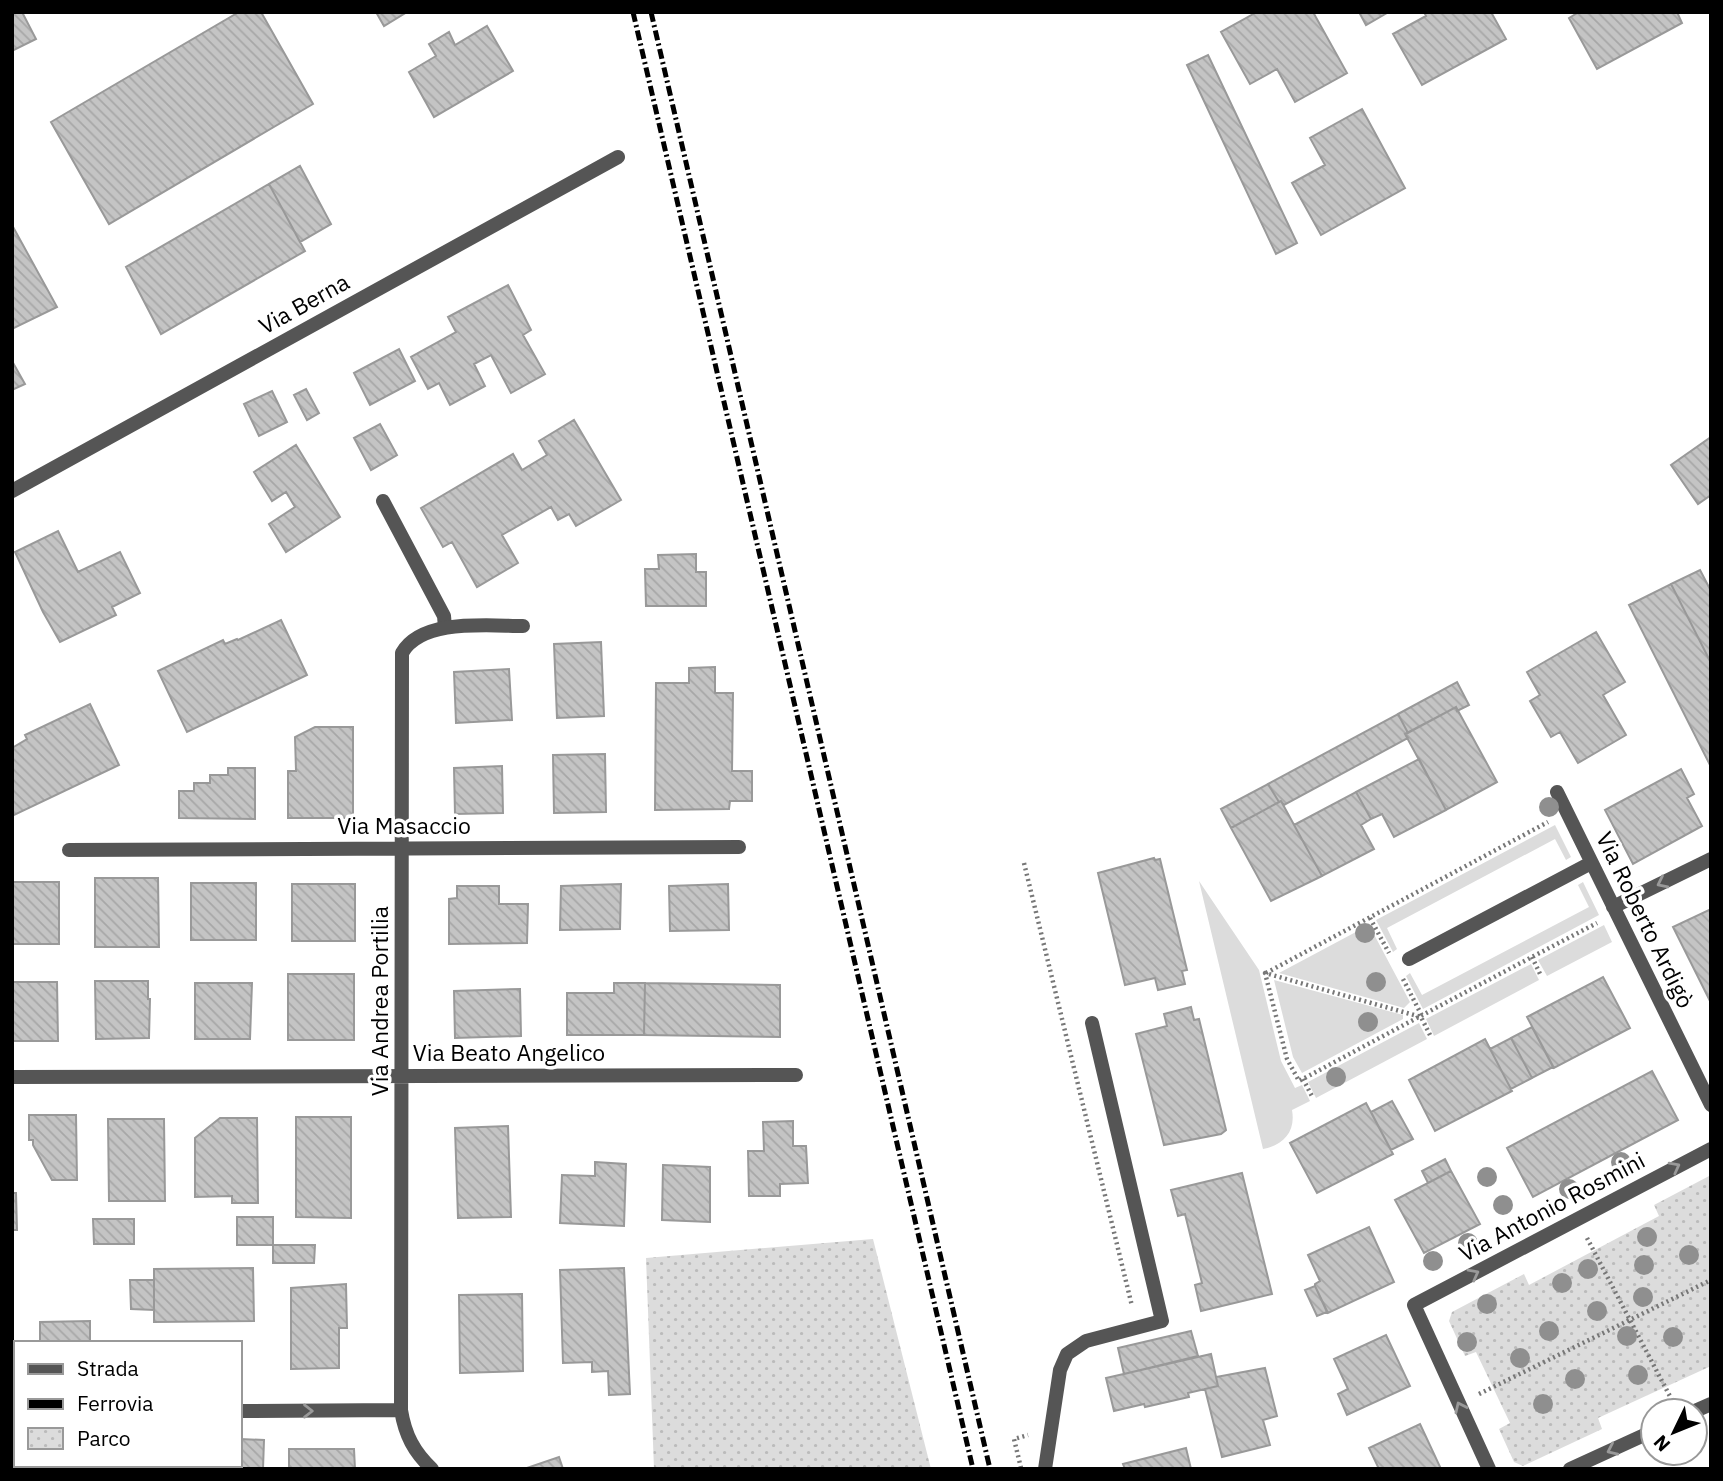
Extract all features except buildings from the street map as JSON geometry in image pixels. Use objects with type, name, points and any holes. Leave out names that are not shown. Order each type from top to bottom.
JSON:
[{"type":"street","name":"Via Berna","points":[[12,491],[618,157]]},
{"type":"street","points":[[383,500],[444,616],[445,627]]},
{"type":"street","name":"Via Andrea Portilia","points":[[432,1469],[410,1441],[401,1410],[402,653],[411,642],[445,627],[523,626]]},
{"type":"street","name":"Via Roberto Ardigò","points":[[1557,792],[1711,1105]]},
{"type":"street","name":"Via Masaccio","points":[[69,850],[739,848]]},
{"type":"street","points":[[1615,910],[1711,859]]},
{"type":"street","points":[[1409,959],[1591,863]]},
{"type":"street","points":[[1045,1469],[1060,1370],[1067,1354],[1086,1340],[1162,1321],[1092,1023]]},
{"type":"street","name":"Via Beato Angelico","points":[[12,1077],[796,1075]]},
{"type":"street","name":"Via Antonio Rosmini","points":[[1459,1404],[1414,1306],[1711,1149]]},
{"type":"street","points":[[1459,1404],[1489,1469]]},
{"type":"street","points":[[242,1411],[401,1410]]},
{"type":"street","points":[[1570,1469],[1639,1437]]},
{"type":"path","points":[[1265,973],[1567,813]]},
{"type":"path","points":[[1024,863],[1132,1308],[1120,1311]]},
{"type":"path","points":[[1265,973],[1287,1059],[1299,1081],[1615,910]]},
{"type":"path","points":[[1532,957],[1541,976]]},
{"type":"path","points":[[1265,973],[1421,1017],[1430,1035]]},
{"type":"path","points":[[1303,1079],[1313,1098]]},
{"type":"path","points":[[1578,1219],[1670,1397]]},
{"type":"path","points":[[1459,1404],[1711,1280]]},
{"type":"path","points":[[1021,1469],[1014,1439],[1032,1434]]},
{"type":"green space","points":[[1555,825],[1571,857],[1566,860],[1555,839],[1387,928],[1397,949],[1393,952],[1376,920]]},
{"type":"green space","points":[[1199,881],[1259,970],[1281,1061],[1295,1088],[1302,1085],[1310,1101],[1292,1110],[1292,1125],[1282,1141],[1263,1149]]},
{"type":"green space","points":[[1583,882],[1599,915],[1423,1009],[1406,976],[1410,973],[1422,995],[1589,907],[1578,885]]},
{"type":"green space","points":[[1369,925],[1410,1002],[1404,1008],[1279,973]]},
{"type":"green space","points":[[1604,925],[1612,942],[1547,976],[1538,960]]},
{"type":"green space","points":[[1531,964],[1539,980],[1434,1036],[1426,1019]]},
{"type":"green space","points":[[1274,980],[1403,1015],[1403,1019],[1302,1073],[1293,1057]]},
{"type":"green space","points":[[1419,1023],[1427,1039],[1316,1098],[1308,1082]]},
{"type":"green space","points":[[1711,1175],[1711,1366],[1598,1418],[1602,1429],[1523,1466],[1514,1462],[1499,1429],[1510,1423],[1476,1352],[1465,1356],[1449,1321],[1452,1312],[1524,1274],[1529,1285],[1659,1216],[1654,1205]]},
{"type":"green space","points":[[873,1239],[931,1469],[654,1469],[646,1258]]},
{"type":"railway","points":[[633,12],[973,1469]]},
{"type":"railway","points":[[651,12],[990,1469]]}]
